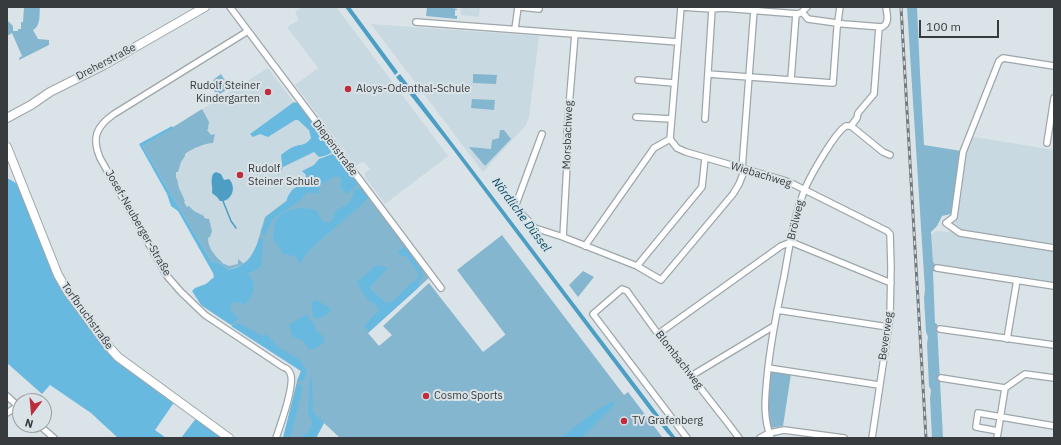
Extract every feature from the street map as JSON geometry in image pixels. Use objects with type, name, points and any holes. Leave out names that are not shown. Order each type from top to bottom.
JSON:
[{"type":"main road","name":"Dreherstraße","points":[[7,118],[50,92],[104,64],[205,7]]},
{"type":"main road","name":"Torfbruchstraße","points":[[7,147],[58,275],[68,292],[109,347],[118,357],[132,368],[229,438]]},
{"type":"street","name":"Diepenstraße","points":[[230,7],[441,288]]},
{"type":"street","points":[[515,29],[518,7]]},
{"type":"street","points":[[521,7],[539,9]]},
{"type":"street","points":[[585,246],[654,148],[670,139],[681,7],[762,9],[796,14],[802,12],[807,7]]},
{"type":"street","points":[[708,74],[833,83],[840,7]]},
{"type":"street","points":[[802,12],[808,19],[838,23],[884,26],[888,18],[886,7]]},
{"type":"street","points":[[705,120],[708,74],[716,8]]},
{"type":"street","points":[[542,134],[515,206],[533,227],[637,266],[660,280],[733,194],[739,184],[743,169],[754,10]]},
{"type":"street","points":[[791,79],[796,14]]},
{"type":"street","points":[[416,22],[678,42]]},
{"type":"street","name":"Brölweg","points":[[770,435],[765,407],[768,368],[777,310],[804,189],[812,173],[839,131],[846,126],[851,126],[859,112],[874,94],[879,26]]},
{"type":"street","name":"Josef-Neuberger-Straße","points":[[248,31],[114,114],[102,124],[97,133],[96,150],[167,276],[180,292],[205,315],[283,366],[290,373],[292,380],[290,390],[276,438]]},
{"type":"street","name":"Morsbachweg","points":[[563,237],[568,146],[566,130],[574,34]]},
{"type":"street","points":[[1054,66],[1003,58],[999,61],[963,152],[954,217],[946,224],[960,233],[1054,248]]},
{"type":"street","points":[[638,80],[674,83]]},
{"type":"street","points":[[1047,142],[1054,98]]},
{"type":"street","points":[[636,117],[671,119]]},
{"type":"street","points":[[851,126],[883,152],[890,155]]},
{"type":"street","name":"Wiebachweg","points":[[670,139],[677,148],[705,158],[783,180],[804,189],[887,231],[890,234]]},
{"type":"street","points":[[637,266],[702,187],[705,158]]},
{"type":"street","name":"Beverweg","points":[[872,438],[891,304],[890,234]]},
{"type":"street","points":[[658,334],[781,246],[791,242],[891,283]]},
{"type":"street","points":[[937,268],[1054,286]]},
{"type":"street","points":[[1007,339],[1017,280]]},
{"type":"street","name":"Blombachweg","points":[[687,438],[593,314],[623,289],[627,291],[658,334],[739,438]]},
{"type":"street","points":[[777,310],[888,327]]},
{"type":"street","points":[[691,376],[774,326]]},
{"type":"street","points":[[940,329],[1054,345]]},
{"type":"street","points":[[768,368],[879,385]]},
{"type":"street","points":[[941,378],[1005,388],[1025,374],[1054,378]]},
{"type":"street","points":[[997,438],[1005,388]]},
{"type":"street","points":[[998,431],[976,427],[978,413],[1054,426]]},
{"type":"street","points":[[760,438],[784,430],[844,438]]},
{"type":"shaded area","points":[[24,7],[40,7],[38,23],[36,28],[33,30],[38,39],[49,40],[49,45],[19,60],[22,56],[12,33],[7,36],[7,20],[13,26],[13,31],[18,31],[18,29],[21,29]]},
{"type":"shaded area","name":"Aloys-Odenthal-Schule","points":[[302,7],[336,7],[448,156],[385,204],[365,177],[365,173],[370,169],[364,162],[359,163],[356,166],[295,85],[318,68],[287,27],[299,20],[295,12]]},
{"type":"shaded area","points":[[345,7],[350,7],[398,72],[395,75]]},
{"type":"shaded area","points":[[427,7],[448,7],[457,9],[455,10],[455,16],[457,16],[457,19],[426,16]]},
{"type":"shaded area","points":[[461,7],[480,7],[479,17],[461,15]]},
{"type":"shaded area","points":[[907,7],[917,7],[924,145],[961,151],[951,214],[942,216],[937,226],[931,232],[933,262],[937,267],[933,272],[943,438],[932,438],[931,390],[929,386],[927,344],[928,337],[926,332],[925,290]]},
{"type":"shaded area","points":[[371,24],[539,36],[529,117],[526,125],[483,172]]},
{"type":"shaded area","name":"Rudolf Steiner Schule","points":[[268,68],[338,161],[249,271],[215,273],[143,146]]},
{"type":"shaded area","points":[[221,74],[230,88],[218,95],[210,87],[214,79]]},
{"type":"shaded area","points":[[400,74],[676,438],[672,438],[667,433],[448,143],[396,77]]},
{"type":"shaded area","points":[[473,74],[497,75],[496,84],[473,83]]},
{"type":"shaded area","points":[[472,99],[495,100],[494,110],[471,108]]},
{"type":"shaded area","points":[[294,102],[298,103],[334,151],[319,157],[314,152],[283,167],[278,175],[277,172],[282,163],[281,155],[292,147],[308,142],[311,138],[309,130],[298,120],[295,120],[268,137],[260,134],[253,137],[250,134]]},
{"type":"shaded area","points":[[202,109],[209,122],[207,130],[211,135],[215,134],[213,143],[198,147],[185,154],[178,172],[176,172],[176,178],[187,207],[189,206],[194,211],[204,216],[204,218],[209,219],[212,231],[210,237],[208,238],[208,242],[214,254],[222,263],[229,266],[238,264],[238,259],[244,264],[228,270],[219,263],[212,262],[143,146]]},
{"type":"shaded area","points":[[172,126],[173,128],[143,146],[212,262],[219,263],[228,270],[235,268],[249,259],[260,237],[263,240],[261,260],[263,263],[258,269],[249,273],[254,285],[252,294],[245,304],[234,302],[231,304],[232,312],[239,318],[231,325],[201,305],[192,291],[195,288],[206,284],[214,277],[213,273],[178,211],[171,206],[167,194],[139,144]]},
{"type":"shaded area","points":[[500,130],[504,130],[511,139],[485,166],[469,147],[491,149],[492,140],[499,138]]},
{"type":"shaded area","points":[[975,137],[1054,150],[1054,285],[936,265],[933,262],[931,235],[936,231],[950,232],[954,225],[967,150],[971,138]]},
{"type":"shaded area","points":[[335,153],[359,183],[347,194],[341,188],[341,178],[335,176],[320,185],[318,194],[308,192],[299,201],[273,219],[264,236],[261,232],[267,216],[286,202],[292,190],[305,181],[306,175],[302,171],[314,165],[319,159]]},
{"type":"shaded area","points":[[340,160],[430,277],[368,333],[379,346],[392,335],[383,326],[429,283],[483,352],[505,335],[457,270],[502,235],[624,395],[628,392],[663,438],[340,438],[324,423],[316,438],[283,438],[297,381],[301,371],[201,305],[249,271],[265,217]]},
{"type":"shaded area","points":[[216,172],[221,174],[224,180],[229,179],[233,186],[230,197],[224,201],[220,201],[212,193],[212,177]]},
{"type":"shaded area","points":[[7,178],[18,184],[57,281],[120,363],[175,401],[155,430],[166,438],[118,438],[91,413],[50,385],[43,393],[41,393],[7,363]]},
{"type":"shaded area","points":[[361,188],[369,198],[309,250],[300,263],[295,256],[283,254],[273,238],[275,223],[281,215],[290,210],[307,208],[317,211],[319,216],[327,223],[332,221],[336,211],[350,202],[354,190]]},
{"type":"shaded area","points":[[405,247],[422,271],[423,276],[419,282],[419,287],[369,332],[364,326],[379,310],[377,306],[369,300],[357,283],[377,265],[388,268],[370,287],[370,289],[386,303],[392,302],[412,282],[416,281],[419,274],[406,256],[401,256],[398,251]]},
{"type":"shaded area","points":[[583,271],[594,277],[578,297],[569,285]]},
{"type":"shaded area","points":[[317,300],[330,308],[331,311],[323,317],[314,318],[312,312],[312,302]]},
{"type":"shaded area","points":[[305,315],[308,315],[309,320],[313,321],[315,329],[325,338],[323,343],[314,349],[308,349],[306,343],[292,336],[289,325]]},
{"type":"shaded area","points":[[239,323],[262,336],[266,334],[278,347],[300,360],[307,372],[304,380],[297,381],[301,371],[231,326]]},
{"type":"shaded area","points":[[772,371],[791,374],[783,426],[770,428],[766,411],[770,375]]},
{"type":"shaded area","points":[[312,374],[313,412],[324,423],[316,438],[301,438],[309,431],[312,422],[308,412],[310,379]]},
{"type":"shaded area","points":[[297,384],[301,385],[302,390],[290,438],[283,438]]},
{"type":"shaded area","points":[[614,401],[615,404],[581,438],[560,438],[597,410]]},
{"type":"shaded area","points":[[197,417],[224,438],[181,438]]},
{"type":"waterway","points":[[223,201],[231,221],[236,228]]},
{"type":"railway","points":[[901,7],[926,438]]},
{"type":"place","name":"Aloys-Odenthal-Schule","points":[[348,89]]},
{"type":"place","name":"Rudolf Steiner Kindergarten","points":[[268,92]]},
{"type":"place","name":"Rudolf Steiner Schule","points":[[240,175]]},
{"type":"place","name":"Cosmo Sports","points":[[426,396]]},
{"type":"place","name":"TV Grafenberg","points":[[624,421]]},
{"type":"water label","name":"Nördliche Düssel","points":[[521,215]]}]
